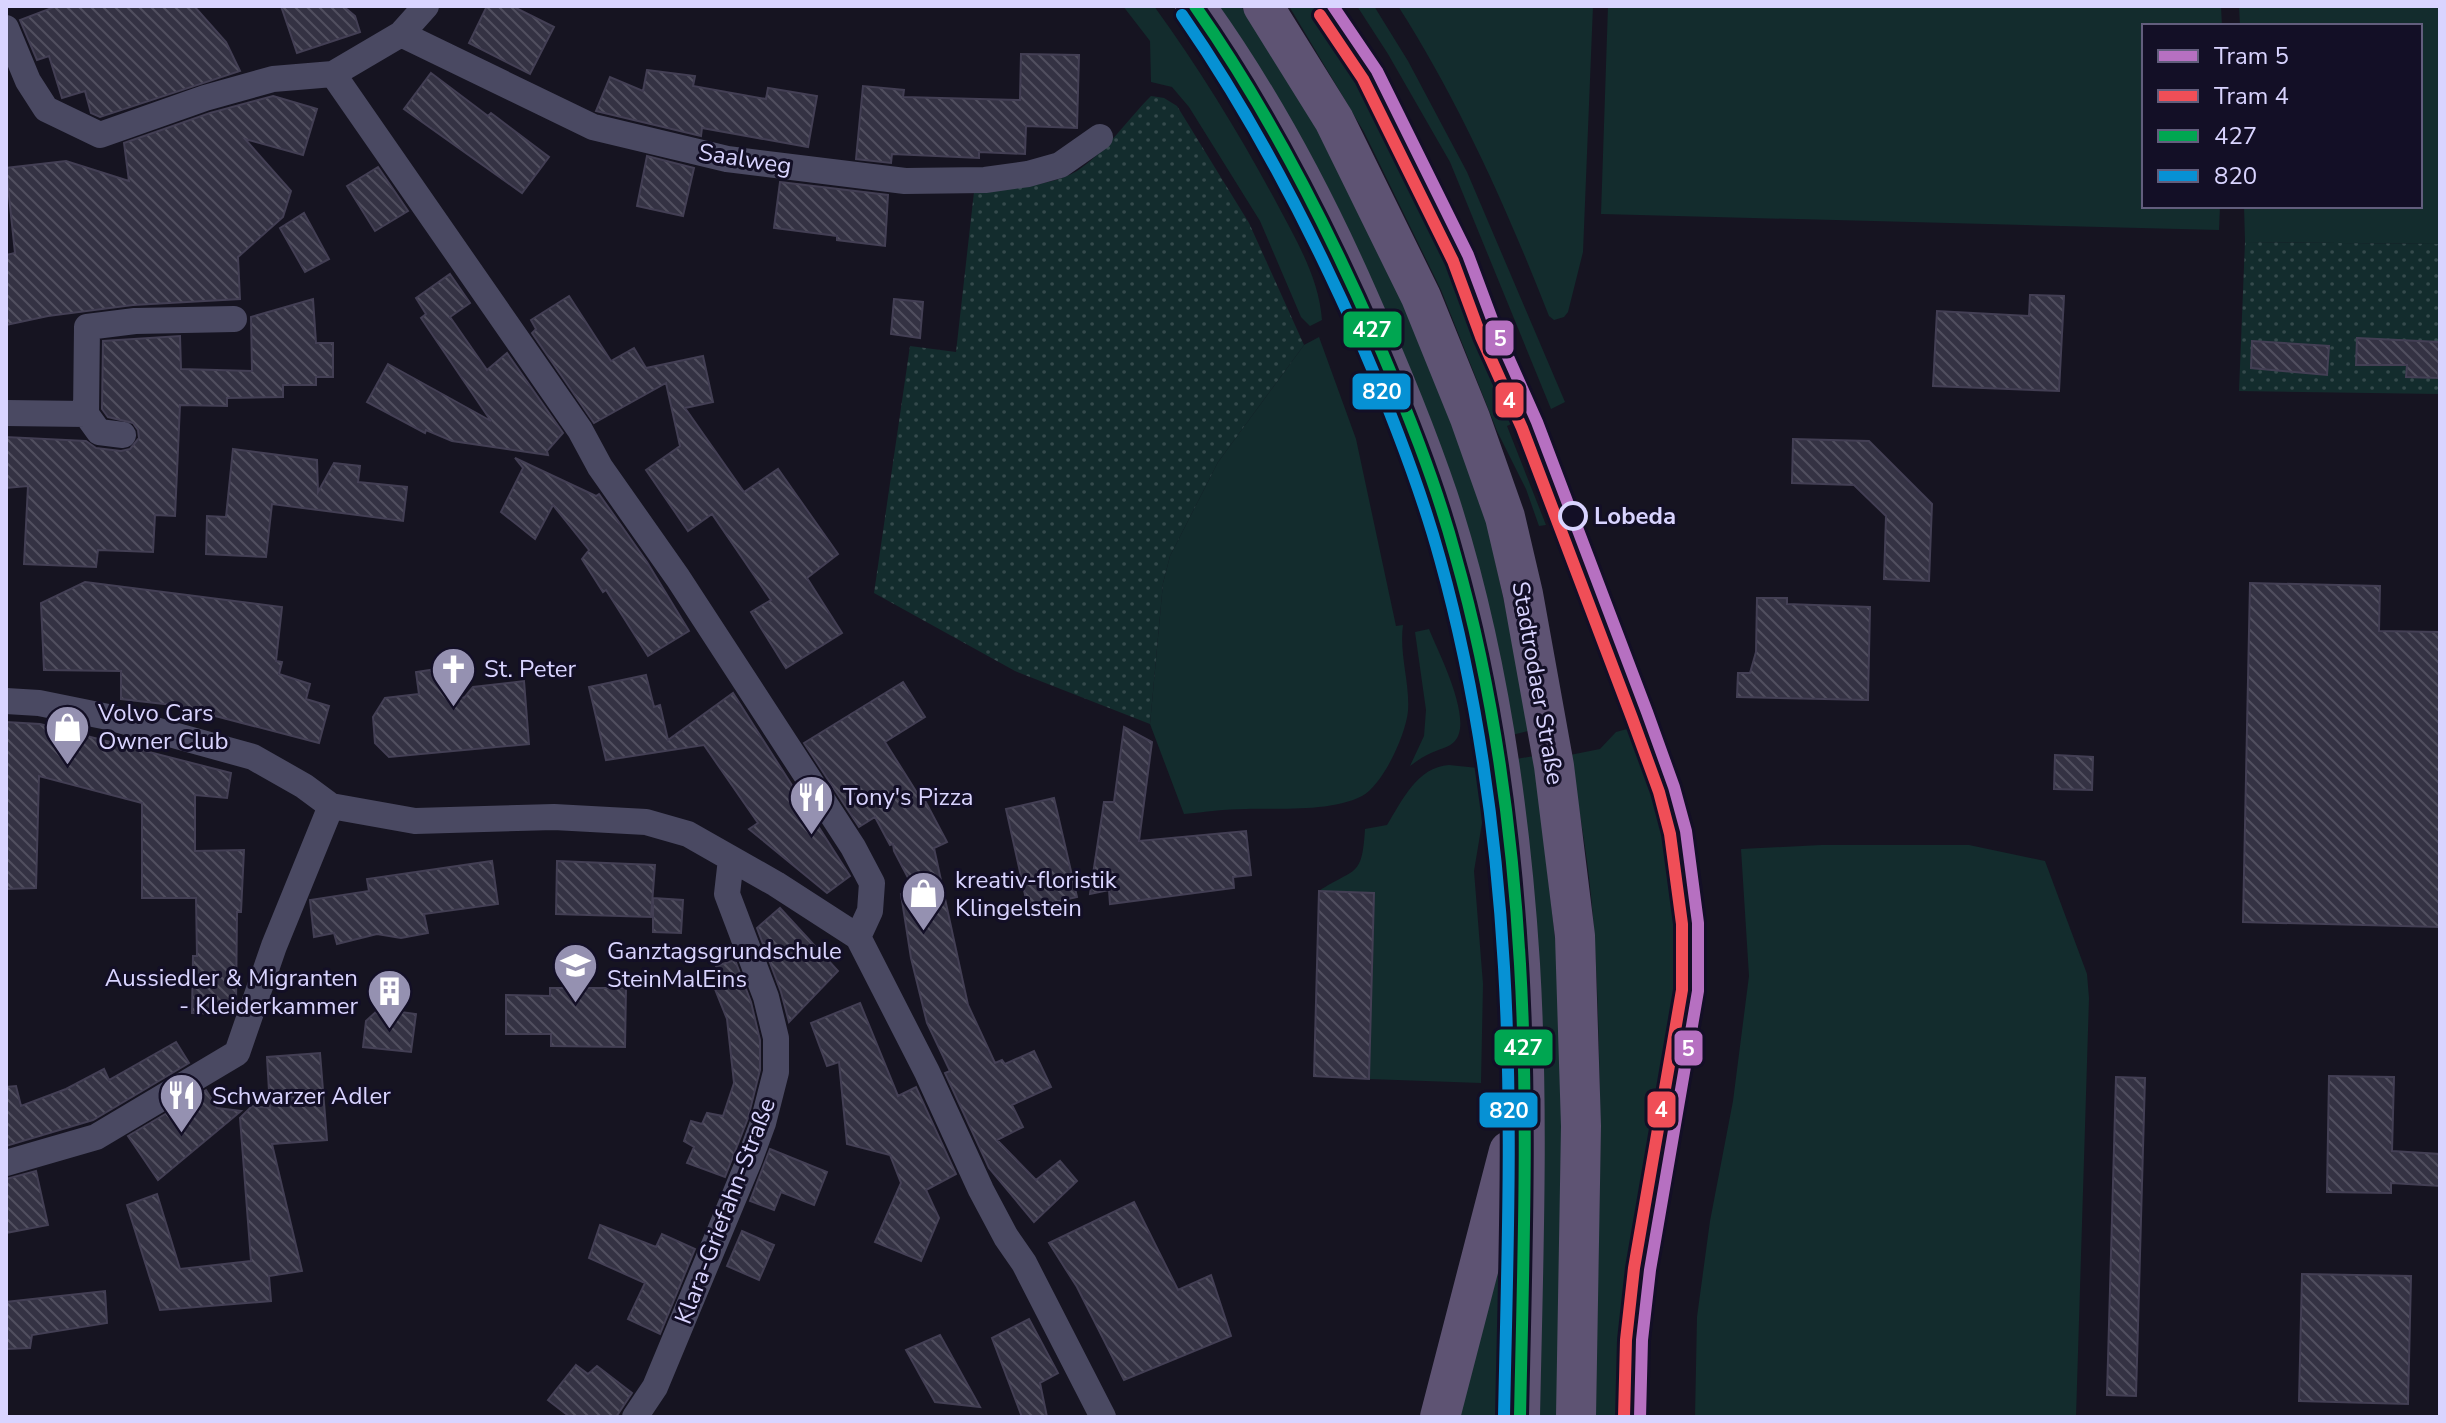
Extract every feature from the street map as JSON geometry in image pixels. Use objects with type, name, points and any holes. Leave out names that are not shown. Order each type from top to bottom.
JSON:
[{"type":"main road","points":[[1195,6],[1305,183],[1372,327],[1439,499],[1469,610],[1500,771],[1520,964],[1525,1089],[1520,1417]]},
{"type":"main road","name":"Stadtrodaer Straße","points":[[1263,6],[1334,120],[1421,297],[1470,418],[1505,517],[1523,594],[1554,766],[1575,936],[1581,1126],[1576,1417]]},
{"type":"main road","points":[[1440,1417],[1525,1089]]},
{"type":"street","points":[[6,28],[17,83],[46,109],[100,135],[205,98],[273,79],[333,74],[401,34],[426,6]]},
{"type":"street","name":"Saalweg","points":[[401,34],[593,127],[727,159],[905,181],[985,180],[1028,174],[1060,165],[1100,137]]},
{"type":"street","points":[[333,74],[580,430],[600,467],[678,578],[826,802],[872,883],[870,911],[858,937]]},
{"type":"street","points":[[123,435],[99,432],[86,414],[87,327],[135,321],[234,319]]},
{"type":"street","points":[[6,413],[86,414]]},
{"type":"street","points":[[6,701],[39,703],[108,717],[253,757],[304,786],[331,806],[415,821],[554,817],[646,822],[688,834],[776,884],[858,937],[927,1072],[981,1190],[1024,1263],[1103,1417]]},
{"type":"street","points":[[6,1163],[96,1137],[237,1053],[274,946],[331,806]]},
{"type":"street","name":"Klara-Griefahn-Straße","points":[[635,1417],[655,1387],[749,1161],[776,1072],[776,1038],[766,997],[727,894],[731,859]]},
{"type":"green space","points":[[1123,6],[1154,6],[1203,77],[1298,243],[1316,288],[1322,320],[1310,326],[1301,317],[1260,221],[1189,107],[1172,87],[1151,82],[1150,41]]},
{"type":"green space","points":[[1217,6],[1241,6],[1304,104],[1371,231],[1440,389],[1485,514],[1532,730],[1512,735],[1501,672]]},
{"type":"green space","points":[[1289,6],[1318,6],[1347,52],[1427,200],[1522,419],[1507,426],[1546,525],[1539,526],[1441,290],[1364,132]]},
{"type":"green space","points":[[1357,6],[1374,6],[1408,61],[1467,172],[1565,402],[1551,409],[1450,162]]},
{"type":"green space","points":[[1398,6],[1593,6],[1583,252],[1568,312],[1564,317],[1554,320],[1549,316],[1481,157],[1442,80]]},
{"type":"green space","points":[[1608,6],[2221,6],[2222,24],[2142,24],[2142,208],[2220,208],[2219,230],[1601,214]]},
{"type":"green space","points":[[2239,6],[2440,6],[2440,244],[2245,242],[2244,208],[2422,208],[2422,24],[2240,24]]},
{"type":"green space","points":[[1151,96],[1164,98],[1177,106],[1249,223],[1304,345],[1218,462],[1170,556],[1163,583],[1150,724],[1015,671],[874,593],[910,346],[956,352],[974,192],[1040,184],[1066,177],[1088,163],[1107,145]]},
{"type":"green space","points":[[2245,242],[2440,244],[2440,394],[2239,391]]},
{"type":"green space","points":[[1319,337],[1356,439],[1396,626],[1403,625],[1402,647],[1408,700],[1406,721],[1385,770],[1362,796],[1321,807],[1184,814],[1150,724],[1163,583],[1170,556],[1218,462],[1304,345]]},
{"type":"green space","points":[[1429,629],[1458,704],[1459,732],[1452,744],[1410,766],[1424,736],[1426,710],[1415,632]]},
{"type":"green space","points":[[1642,725],[1682,864],[1689,956],[1671,1090],[1637,1270],[1627,1417],[1595,1417],[1600,1168],[1597,980],[1589,877],[1570,755],[1600,749],[1616,732]]},
{"type":"green space","points":[[1534,756],[1556,946],[1562,1098],[1557,1417],[1539,1417],[1516,759]]},
{"type":"green space","points":[[1438,767],[1478,768],[1484,811],[1474,871],[1483,984],[1481,1083],[1369,1079],[1374,893],[1319,891],[1349,874],[1359,864],[1365,829],[1387,825],[1419,779]]},
{"type":"green space","points":[[1821,845],[1969,845],[2045,861],[2087,974],[2089,998],[2076,1417],[1695,1417],[1697,1317],[1710,1221],[1733,1101],[1749,976],[1741,849]]},
{"type":"green space","points":[[1505,1245],[1501,1417],[1459,1417]]},
{"type":"building","points":[[57,6],[194,6],[226,42],[240,71],[100,117],[91,113],[85,91],[62,98],[49,56],[37,60],[20,20]]},
{"type":"building","points":[[281,6],[343,6],[355,16],[360,32],[297,53]]},
{"type":"building","points":[[487,6],[512,6],[554,27],[530,74],[469,43]]},
{"type":"building","points":[[1021,54],[1079,55],[1077,128],[1026,126],[1025,154],[979,152],[979,158],[892,154],[891,163],[856,159],[863,86],[904,90],[903,97],[1020,100]]},
{"type":"building","points":[[647,70],[695,76],[693,86],[766,99],[768,88],[817,96],[808,147],[702,128],[701,136],[596,111],[610,77],[643,91]]},
{"type":"building","points":[[431,73],[549,157],[522,193],[404,109]]},
{"type":"building","points":[[273,96],[317,109],[303,155],[245,139],[291,191],[283,217],[238,257],[240,299],[133,305],[6,325],[6,255],[15,253],[6,168],[66,161],[129,181],[124,143],[210,113]]},
{"type":"building","points":[[647,156],[694,168],[683,216],[637,206]]},
{"type":"building","points":[[378,167],[408,211],[375,231],[347,186]]},
{"type":"building","points":[[780,182],[888,195],[885,246],[774,228]]},
{"type":"building","points":[[304,213],[329,259],[305,272],[280,228]]},
{"type":"building","points":[[450,274],[470,303],[450,317],[487,370],[507,353],[563,433],[547,451],[548,455],[452,441],[426,430],[425,433],[367,402],[388,364],[491,421],[421,318],[426,314],[416,298]]},
{"type":"building","points":[[2030,295],[2064,296],[2059,391],[1933,386],[1937,311],[2029,316]]},
{"type":"building","points":[[569,296],[611,361],[634,348],[646,368],[703,356],[713,402],[685,408],[744,492],[778,469],[838,554],[807,578],[842,633],[786,668],[751,612],[771,600],[712,514],[688,531],[646,470],[680,446],[666,383],[594,423],[532,333],[536,329],[531,320]]},
{"type":"building","points":[[313,299],[316,343],[333,343],[333,377],[316,377],[316,385],[283,385],[283,397],[227,398],[227,406],[180,405],[175,516],[155,515],[153,552],[98,550],[96,567],[24,564],[28,486],[6,488],[6,437],[86,441],[96,448],[121,451],[130,449],[139,438],[133,423],[108,417],[102,409],[103,341],[180,336],[181,369],[252,371],[251,317]]},
{"type":"building","points":[[894,299],[923,302],[920,338],[891,334]]},
{"type":"building","points":[[2357,338],[2440,342],[2438,378],[2406,377],[2407,365],[2356,365]]},
{"type":"building","points":[[2252,341],[2329,346],[2327,375],[2251,368]]},
{"type":"building","points":[[1793,439],[1869,441],[1932,504],[1929,581],[1884,579],[1886,516],[1854,485],[1792,483]]},
{"type":"building","points":[[233,449],[317,460],[318,492],[334,463],[360,466],[358,482],[407,487],[403,521],[272,504],[266,557],[206,554],[207,516],[226,517]]},
{"type":"building","points":[[515,458],[596,496],[599,494],[647,562],[689,631],[648,656],[606,590],[603,592],[582,559],[589,550],[553,505],[535,539],[501,512],[523,468]]},
{"type":"building","points":[[85,582],[282,607],[276,661],[282,662],[279,674],[310,684],[306,699],[329,706],[319,743],[173,705],[121,699],[121,671],[44,670],[41,603]]},
{"type":"building","points":[[2250,583],[2380,586],[2379,631],[2440,632],[2440,927],[2243,922]]},
{"type":"building","points":[[1757,598],[1787,598],[1787,604],[1870,607],[1868,700],[1737,697],[1738,673],[1750,673],[1756,652]]},
{"type":"building","name":"St. Peter","points":[[450,667],[452,690],[464,698],[473,687],[524,681],[529,744],[389,757],[375,743],[373,717],[385,698],[419,694],[416,672]]},
{"type":"building","points":[[646,675],[654,707],[660,705],[668,740],[733,693],[850,876],[827,893],[749,829],[758,823],[704,745],[606,760],[589,687]]},
{"type":"building","points":[[903,682],[925,717],[885,742],[919,796],[922,795],[947,842],[934,848],[968,1005],[995,1063],[1002,1060],[1005,1064],[1034,1051],[1051,1087],[1012,1105],[1023,1127],[997,1140],[1036,1180],[1060,1161],[1077,1181],[1034,1222],[989,1168],[945,1073],[950,1071],[927,1023],[911,958],[901,894],[915,891],[893,844],[890,845],[875,817],[859,827],[804,743]]},
{"type":"building","points":[[6,722],[40,724],[231,773],[227,798],[195,795],[195,851],[244,850],[241,912],[237,912],[234,1014],[192,1013],[193,956],[197,956],[196,898],[142,898],[142,803],[39,776],[36,888],[6,889]]},
{"type":"building","points":[[1124,727],[1152,742],[1139,841],[1246,831],[1251,875],[1233,877],[1234,888],[1110,904],[1109,890],[1090,894],[1104,802],[1114,802]]},
{"type":"building","points":[[2055,755],[2093,757],[2092,790],[2054,789]]},
{"type":"building","points":[[1054,798],[1077,897],[1028,908],[1006,809]]},
{"type":"building","points":[[492,861],[498,904],[424,914],[428,933],[401,938],[377,934],[337,944],[334,933],[314,937],[310,900],[369,891],[367,879]]},
{"type":"building","points":[[557,861],[655,865],[651,917],[556,914]]},
{"type":"building","points":[[1319,891],[1374,893],[1369,1079],[1314,1076]]},
{"type":"building","points":[[653,898],[683,900],[681,933],[653,932]]},
{"type":"building","points":[[780,908],[838,971],[789,1022],[757,928]]},
{"type":"building","points":[[735,960],[751,1002],[760,1040],[760,1070],[748,1118],[725,1177],[687,1163],[694,1147],[684,1141],[691,1121],[702,1124],[707,1113],[723,1116],[734,1083],[727,1019],[715,989],[723,986],[716,966]]},
{"type":"building","points":[[550,988],[626,988],[625,1047],[551,1046],[551,1034],[506,1034],[506,995],[550,996]]},
{"type":"building","points":[[860,1003],[898,1096],[916,1087],[956,1174],[926,1190],[939,1218],[921,1261],[875,1242],[901,1183],[890,1155],[847,1144],[839,1062],[827,1066],[811,1023]]},
{"type":"building","name":"Aussiedler & Migranten - Kleiderkammer","points":[[379,1009],[416,1014],[411,1052],[363,1047],[366,1021]]},
{"type":"building","points":[[176,1042],[189,1063],[93,1120],[6,1146],[6,1087],[16,1086],[21,1106],[66,1089],[104,1069],[109,1080]]},
{"type":"building","points":[[320,1053],[327,1140],[272,1144],[302,1271],[269,1276],[271,1301],[160,1310],[127,1205],[157,1194],[180,1269],[251,1261],[240,1118],[252,1106],[270,1108],[267,1057]]},
{"type":"building","points":[[2329,1076],[2394,1077],[2392,1151],[2440,1154],[2440,1186],[2391,1183],[2391,1193],[2327,1192]]},
{"type":"building","points":[[2116,1077],[2145,1078],[2136,1396],[2107,1395]]},
{"type":"building","points":[[206,1090],[217,1108],[241,1111],[158,1180],[128,1136]]},
{"type":"building","points":[[770,1149],[827,1172],[814,1205],[781,1192],[774,1210],[750,1201]]},
{"type":"building","points":[[36,1171],[48,1225],[6,1233],[6,1179]]},
{"type":"building","points":[[1134,1202],[1178,1290],[1211,1275],[1231,1336],[1124,1380],[1077,1287],[1049,1243]]},
{"type":"building","points":[[600,1225],[656,1247],[662,1234],[695,1249],[660,1334],[628,1319],[645,1283],[589,1258]]},
{"type":"building","points":[[742,1231],[774,1245],[759,1280],[727,1266]]},
{"type":"building","points":[[2302,1274],[2411,1276],[2408,1404],[2299,1401]]},
{"type":"building","points":[[105,1291],[107,1323],[32,1335],[30,1348],[6,1349],[6,1302]]},
{"type":"building","points":[[1029,1319],[1058,1373],[1040,1383],[1047,1417],[1022,1417],[992,1338]]},
{"type":"building","points":[[940,1335],[980,1407],[935,1402],[906,1350]]},
{"type":"building","points":[[576,1365],[588,1374],[597,1366],[632,1393],[616,1417],[570,1417],[548,1400]]},
{"type":"tram line","name":"5","points":[[1333,6],[1377,71],[1468,255],[1496,330],[1537,422],[1647,712],[1686,831],[1698,923],[1698,991],[1650,1270],[1642,1340],[1640,1417]]},
{"type":"tram line","name":"4","points":[[1320,15],[1363,79],[1453,261],[1481,337],[1522,428],[1632,718],[1659,792],[1670,834],[1682,924],[1682,990],[1634,1268],[1626,1340],[1624,1417]]},
{"type":"transit line","name":"427","points":[[1195,6],[1247,85],[1294,167],[1376,338],[1438,499],[1480,655],[1499,757],[1512,860],[1523,1021],[1525,1134],[1520,1417]]},
{"type":"transit line","name":"820","points":[[1182,15],[1257,135],[1302,217],[1343,302],[1414,478],[1453,609],[1483,762],[1496,864],[1504,967],[1509,1136],[1504,1417]]},
{"type":"place","name":"Lobeda","points":[[1573,516]]},
{"type":"place","name":"St. Peter","points":[[453,708]]},
{"type":"place","name":"Volvo Cars Owner Club","points":[[67,766]]},
{"type":"place","name":"Tony's Pizza","points":[[812,836]]},
{"type":"place","name":"kreativ-floristik Klingelstein","points":[[924,933]]},
{"type":"place","name":"Ganztagsgrundschule SteinMalEins","points":[[576,1004]]},
{"type":"place","name":"Aussiedler & Migranten - Kleiderkammer","points":[[389,1031]]},
{"type":"place","name":"Schwarzer Adler","points":[[181,1135]]}]
